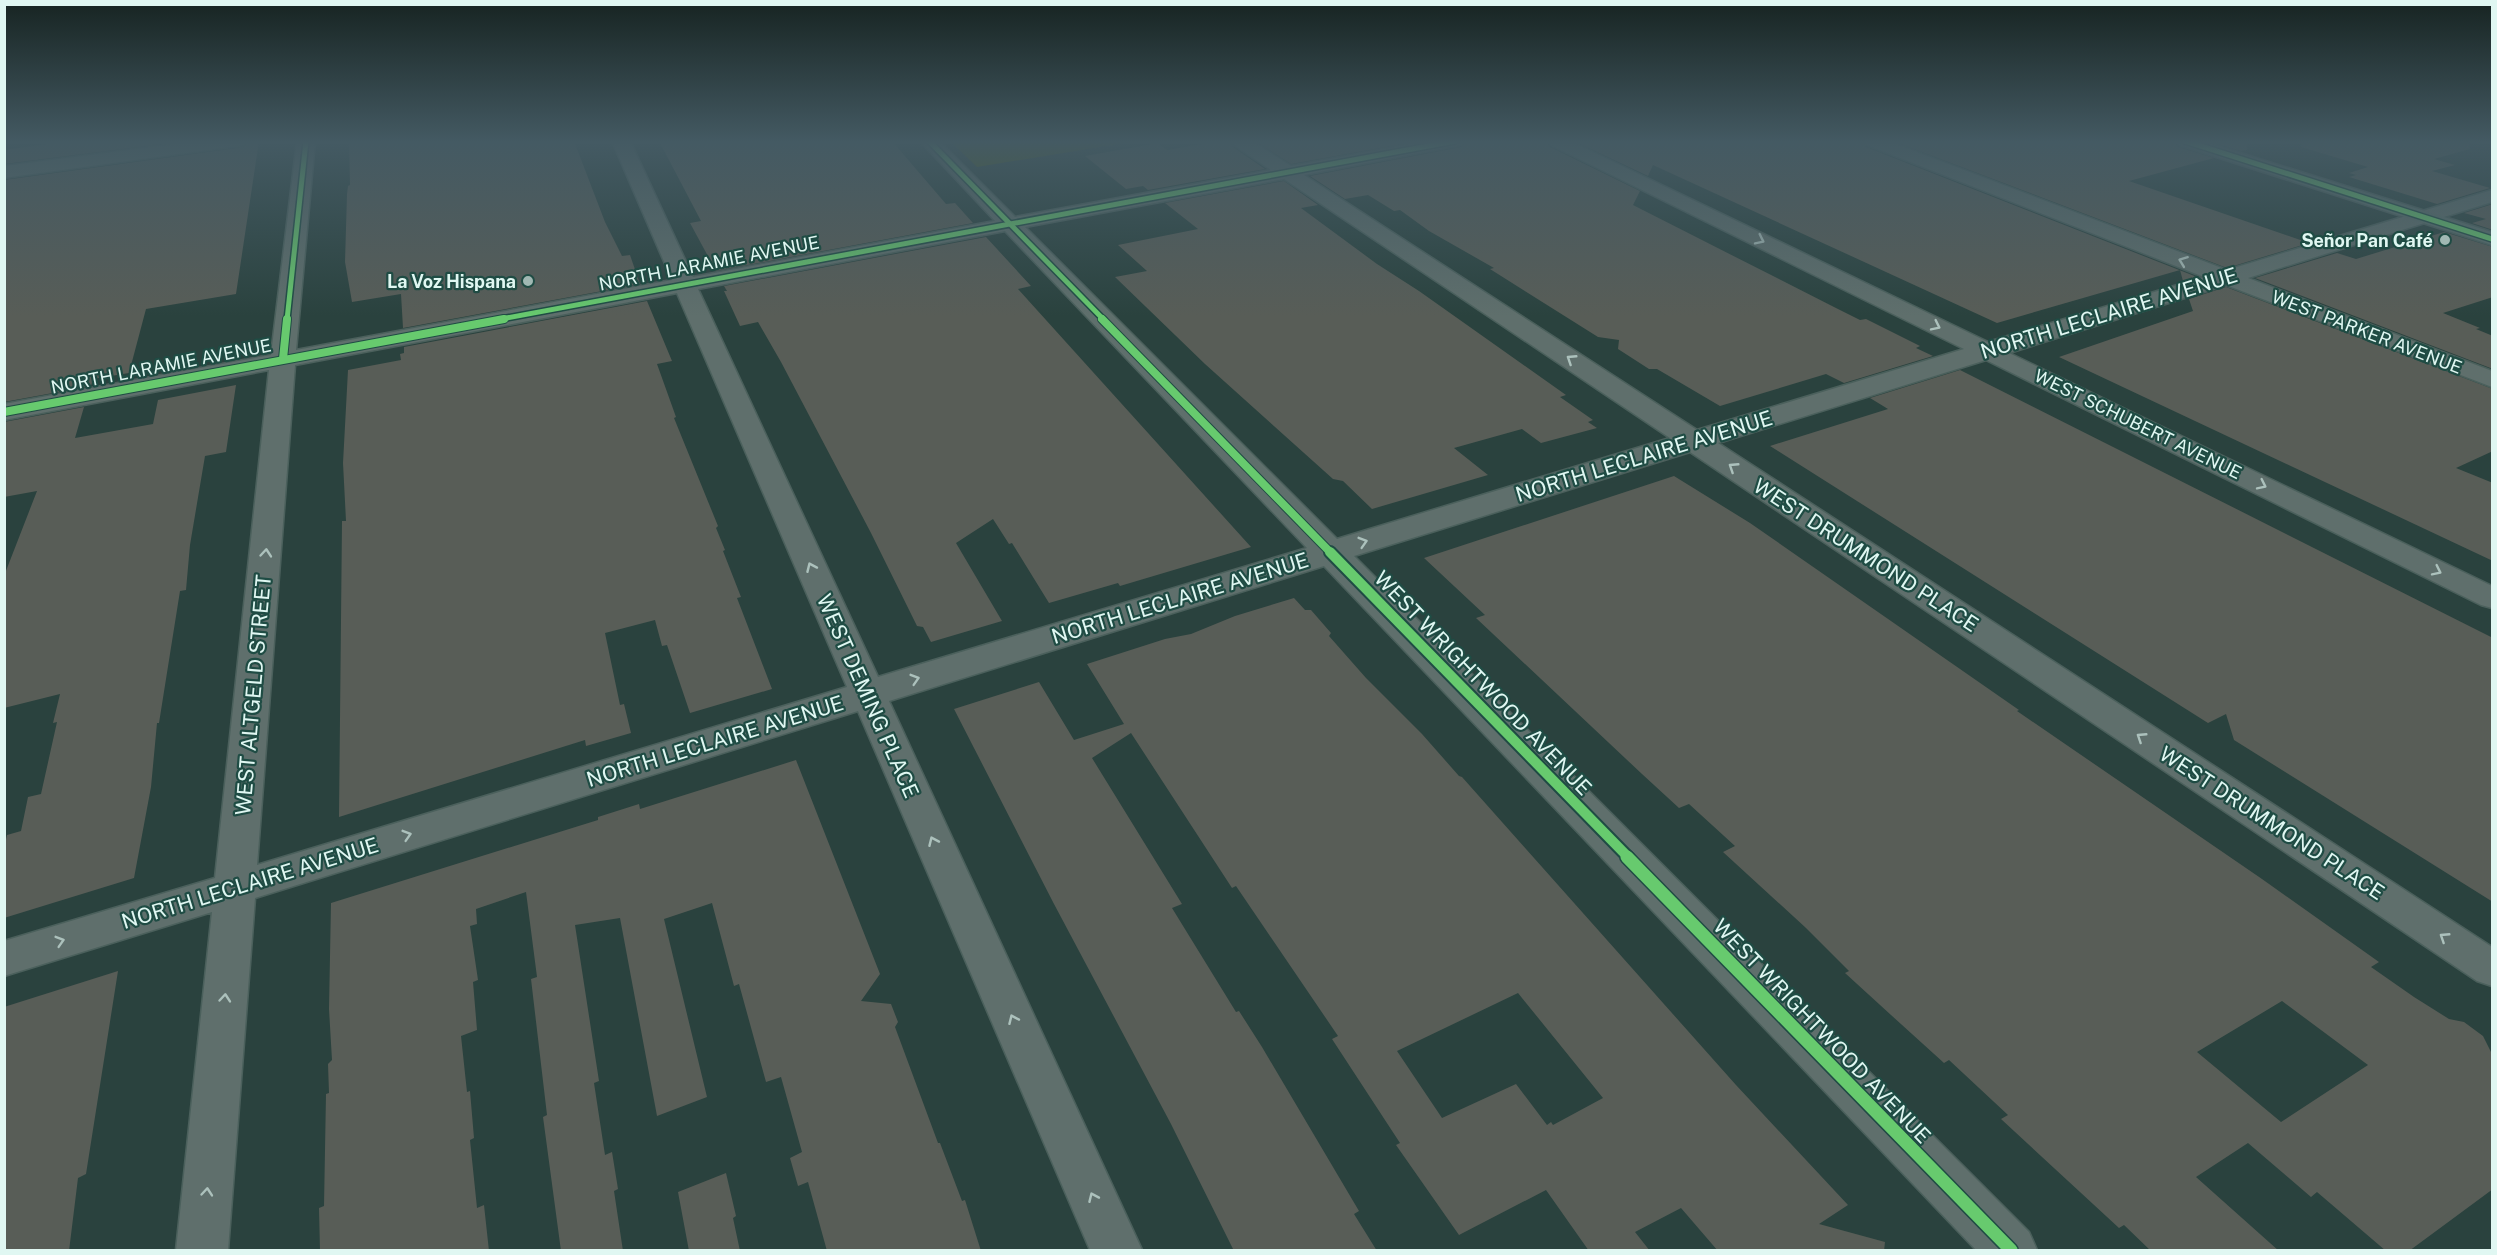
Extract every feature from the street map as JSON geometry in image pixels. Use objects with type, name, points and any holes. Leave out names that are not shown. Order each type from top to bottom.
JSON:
[{"type":"main road","points":[[2368,200],[2493,239]]},
{"type":"street","name":"WEST ALTGELD STREET","points":[[202,1251],[300,200]]},
{"type":"street","name":"WEST DEMING PLACE","points":[[647,200],[1116,1251]]},
{"type":"street","name":"WEST WRIGHTWOOD AVENUE","points":[[986,200],[2011,1251]]},
{"type":"street","name":"NORTH LARAMIE AVENUE","points":[[4,412],[1141,200]]},
{"type":"street","name":"WEST DRUMMOND PLACE","points":[[1330,200],[2493,969]]},
{"type":"street","name":"WEST SCHUBERT AVENUE","points":[[1677,200],[2493,598]]},
{"type":"street","name":"WEST PARKER AVENUE","points":[[2025,200],[2493,380]]},
{"type":"street","name":"NORTH LECLAIRE AVENUE","points":[[4,958],[2481,200]]},
{"type":"building","points":[[4,200],[250,200],[236,294],[146,309],[129,373],[93,379],[91,386],[4,402]]},
{"type":"building","points":[[347,200],[596,200],[622,256],[630,255],[640,284],[403,328],[401,294],[352,302],[345,262]]},
{"type":"building","points":[[690,200],[942,200],[946,204],[955,203],[973,223],[716,271],[690,223],[701,221]]},
{"type":"building","points":[[1184,200],[1310,200],[1318,205],[1301,208],[1377,264],[1566,395],[1560,397],[1593,420],[1588,422],[1597,428],[1541,443],[1522,429],[1454,448],[1488,475],[1372,509],[1343,481],[1333,479],[1205,364],[1115,277],[1147,271],[1118,245],[1198,229],[1165,203]]},
{"type":"building","points":[[1375,200],[1636,200],[1633,205],[1860,320],[1866,319],[1920,346],[1916,348],[1933,356],[1844,383],[1826,374],[1720,406],[1657,369],[1649,369],[1618,349],[1619,340],[1598,337],[1490,269],[1494,268],[1429,231],[1400,210],[1394,211]]},
{"type":"building","points":[[1728,200],[2000,200],[2180,270],[1997,323]]},
{"type":"building","points":[[2047,200],[2183,200],[2309,243],[2227,268]]},
{"type":"building","points":[[2423,200],[2452,200],[2437,204]]},
{"type":"building","points":[[2493,204],[2493,230],[2472,223],[2486,219],[2464,213]]},
{"type":"building","points":[[2444,232],[2493,247],[2493,297],[2443,313],[2480,328],[2476,329],[2493,336],[2493,369],[2255,278],[2337,253],[2356,259]]},
{"type":"building","points":[[986,237],[1031,286],[1018,289],[1251,547],[1120,586],[1118,583],[1049,603],[1012,543],[1009,544],[993,519],[956,543],[1002,621],[931,642],[923,627],[917,626],[871,533],[758,322],[740,326],[724,291],[727,291],[724,286]]},
{"type":"building","points":[[2180,270],[2197,277],[2183,281]]},
{"type":"building","points":[[2226,287],[2493,389],[2493,451],[2456,468],[2493,483],[2493,561],[2059,357],[2193,311],[2189,299]]},
{"type":"building","points":[[647,301],[672,361],[657,364],[676,417],[674,418],[718,526],[716,528],[725,550],[723,551],[741,597],[737,598],[772,689],[690,713],[667,645],[662,646],[655,620],[605,633],[620,705],[624,704],[631,733],[586,746],[585,740],[339,817],[342,521],[346,521],[343,463],[348,370],[401,360],[400,354],[404,353],[404,347]]},
{"type":"building","points":[[1960,370],[2493,638],[2493,902],[2234,740],[2226,714],[2208,723],[1770,446],[1888,409],[1870,398]]},
{"type":"building","points":[[236,385],[226,452],[205,456],[190,545],[186,590],[180,591],[159,723],[157,723],[151,787],[134,878],[4,918],[4,848],[7,835],[21,831],[28,797],[41,794],[57,722],[53,723],[60,694],[4,708],[4,576],[37,491],[4,497],[4,422],[84,407],[75,438],[153,424],[158,400]]},
{"type":"building","points":[[1674,476],[1750,523],[2019,710],[2017,711],[2262,879],[2379,962],[2371,967],[2414,997],[2449,1019],[2464,1022],[2483,1036],[2493,1056],[2493,1189],[2409,1251],[2386,1251],[2317,1192],[2311,1197],[2248,1143],[2196,1177],[2279,1251],[2151,1251],[2124,1225],[2119,1228],[2001,1119],[2008,1115],[1949,1060],[1944,1063],[1845,973],[1849,971],[1806,928],[1723,852],[1735,846],[1689,804],[1679,808],[1642,774],[1476,618],[1485,615],[1424,558]],"holes":[[[2282,1001],[2368,1065],[2281,1122],[2197,1052]]]},
{"type":"building","points":[[1294,598],[1305,610],[1311,610],[1331,633],[1329,636],[1366,678],[1462,777],[1736,1085],[1848,1205],[1819,1224],[1885,1242],[1884,1251],[1718,1251],[1681,1208],[1635,1232],[1650,1251],[1589,1251],[1546,1190],[1459,1235],[1396,1145],[1400,1143],[1332,1039],[1338,1036],[1236,886],[1232,888],[1131,733],[1092,758],[1182,904],[1172,908],[1236,1012],[1239,1011],[1262,1047],[1359,1211],[1354,1214],[1377,1251],[1234,1251],[1171,1124],[954,709],[1039,682],[1074,740],[1124,724],[1087,664],[1165,639],[1191,634],[1235,616]],"holes":[[[1518,993],[1603,1098],[1553,1125],[1551,1122],[1547,1125],[1516,1084],[1442,1118],[1397,1051]]]},
{"type":"building","points":[[796,760],[880,974],[861,1001],[891,1004],[898,1022],[895,1027],[938,1143],[940,1143],[962,1201],[965,1200],[981,1251],[827,1251],[808,1182],[798,1186],[790,1158],[802,1152],[781,1077],[766,1082],[739,984],[734,986],[712,903],[664,919],[707,1097],[657,1116],[620,918],[575,925],[599,1081],[594,1083],[605,1155],[612,1152],[618,1189],[614,1191],[623,1251],[561,1251],[543,1117],[547,1115],[531,979],[537,977],[526,892],[476,909],[477,924],[470,926],[478,980],[473,982],[477,1030],[461,1036],[467,1092],[470,1091],[474,1138],[470,1140],[477,1208],[484,1205],[489,1251],[320,1251],[319,1208],[324,1206],[326,1094],[329,1093],[328,1064],[332,1060],[329,1009],[331,903],[598,820],[598,817],[639,804],[640,809]]},
{"type":"building","points":[[118,971],[86,1174],[78,1178],[69,1251],[4,1251],[4,1007]]},
{"type":"building","points":[[726,1173],[736,1216],[733,1218],[740,1251],[689,1251],[678,1192]]},
{"type":"cycle path","points":[[283,359],[300,200]]},
{"type":"cycle path","points":[[986,200],[2011,1250]]},
{"type":"cycle path","points":[[4,412],[1141,200]]},
{"type":"cycle path","points":[[2368,200],[2492,239]]},
{"type":"place","name":"Señor Pan Café","points":[[2445,240]]},
{"type":"place","name":"La Voz Hispana","points":[[528,281]]}]
